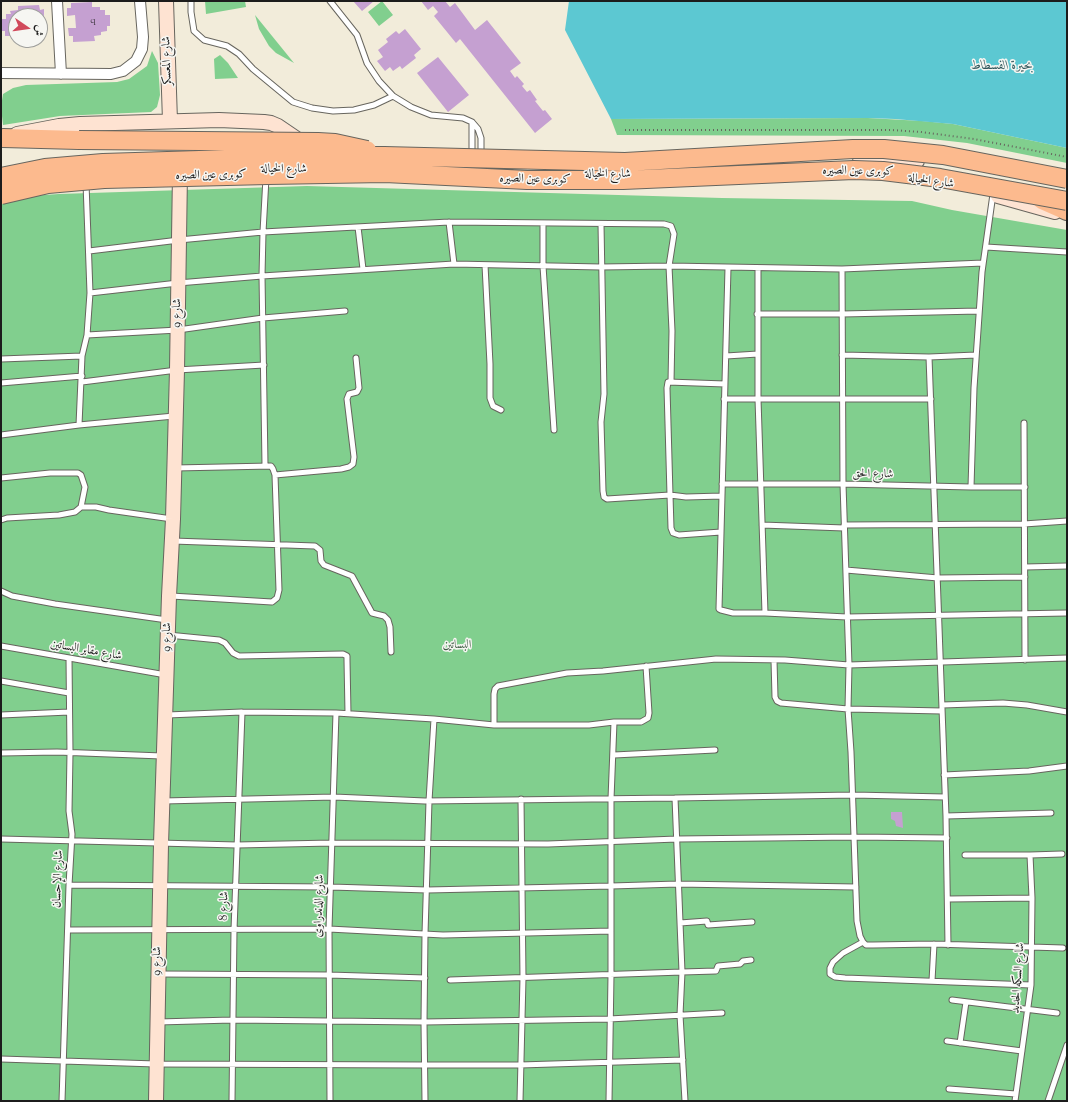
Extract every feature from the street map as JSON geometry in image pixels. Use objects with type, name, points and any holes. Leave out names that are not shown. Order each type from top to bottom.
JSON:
[{"type":"highway","points":[[2,137],[79,140],[318,142],[352,145],[384,156]]},
{"type":"highway","name":"كوبرى عين الصيره","points":[[1,177],[74,164],[384,156],[625,162],[853,149],[884,149],[966,159],[1067,178]]},
{"type":"highway","name":"كوبرى عين الصيره","points":[[1,195],[48,184],[104,179],[385,174],[527,180],[623,180],[854,170],[940,178],[1067,201]]},
{"type":"highway","points":[[1026,193],[1067,211]]},
{"type":"street","points":[[57,1],[61,74]]},
{"type":"street","points":[[1,73],[111,74],[123,71],[132,65],[140,55],[143,43],[140,1]]},
{"type":"street","name":"شارع المعسكر","points":[[166,1],[170,121]]},
{"type":"street","points":[[2,137],[38,129],[73,125],[219,120],[264,122],[278,126],[314,150]]},
{"type":"street","name":"شارع الخيالة","points":[[1,172],[54,162],[314,150],[563,156],[774,156],[876,158],[922,161],[965,167],[1067,187]]},
{"type":"street","points":[[471,173],[476,153]]},
{"type":"street","name":"شارع الخيالة","points":[[1,190],[56,178],[267,170],[431,171],[562,175],[876,176],[958,186],[993,194],[1067,216]]},
{"type":"street","name":"شارع 9","points":[[156,1101],[162,801],[177,370],[180,173]]},
{"type":"lane","points":[[191,1],[194,31],[204,40],[227,46],[239,54],[253,69],[292,102],[312,108],[333,111],[374,105],[393,96]]},
{"type":"lane","points":[[330,1],[357,35],[367,63],[379,81],[393,96],[411,107],[431,115],[463,118],[472,122],[478,129],[481,138],[476,153]]},
{"type":"lane","points":[[472,122],[476,153]]},
{"type":"lane","points":[[265,465],[262,276],[267,170]]},
{"type":"lane","points":[[79,425],[82,356],[87,336],[90,293],[86,176]]},
{"type":"lane","points":[[971,487],[974,388],[979,311],[983,263],[993,194]]},
{"type":"lane","points":[[89,251],[263,232],[449,222],[664,224],[671,226],[674,234],[669,266],[672,331],[671,382],[668,383],[667,388],[671,528],[673,533],[679,535],[721,532]]},
{"type":"lane","points":[[449,222],[454,264]]},
{"type":"lane","points":[[543,224],[543,266],[554,430]]},
{"type":"lane","points":[[601,224],[604,394],[601,422],[604,498],[670,495],[686,497],[722,496]]},
{"type":"lane","points":[[358,227],[363,269]]},
{"type":"lane","points":[[986,247],[1067,252]]},
{"type":"lane","points":[[90,293],[178,283],[262,276],[454,264],[842,269],[983,263]]},
{"type":"lane","points":[[485,265],[490,364],[490,398],[493,406],[501,410]]},
{"type":"lane","points":[[728,268],[719,609],[733,613],[847,617],[1024,615],[1067,613]]},
{"type":"lane","points":[[758,268],[758,399],[765,613]]},
{"type":"lane","points":[[842,269],[843,484],[849,665],[848,709],[856,886],[860,936],[866,945],[934,944],[1063,948]]},
{"type":"lane","points":[[87,336],[178,330],[263,318],[344,311]]},
{"type":"lane","points":[[757,314],[979,311]]},
{"type":"lane","points":[[726,356],[758,354]]},
{"type":"lane","points":[[842,355],[929,357],[976,355]]},
{"type":"lane","points":[[1,359],[82,356]]},
{"type":"lane","points":[[929,357],[947,838],[948,945]]},
{"type":"lane","points":[[274,475],[341,469],[349,467],[353,464],[354,457],[347,400],[349,394],[356,392],[359,388],[356,358]]},
{"type":"lane","points":[[82,382],[177,370],[264,365]]},
{"type":"lane","points":[[1,383],[82,376]]},
{"type":"lane","points":[[671,382],[725,384]]},
{"type":"lane","points":[[724,399],[842,398],[931,400]]},
{"type":"lane","points":[[1,435],[79,425],[175,416]]},
{"type":"lane","points":[[1024,423],[1025,660]]},
{"type":"lane","points":[[169,596],[268,602],[275,600],[278,596],[279,590],[274,475],[271,466],[174,468]]},
{"type":"lane","points":[[1,478],[50,473],[78,473],[81,475],[85,488],[81,507],[75,512],[59,515],[7,518],[1,520]]},
{"type":"lane","name":"شارع الحق","points":[[722,484],[843,484],[1024,487]]},
{"type":"lane","points":[[81,507],[96,507],[173,519]]},
{"type":"lane","points":[[762,526],[1024,524],[1067,522]]},
{"type":"lane","points":[[172,542],[315,546],[320,550],[321,561],[324,565],[352,576],[372,613],[384,616],[388,620],[392,652]]},
{"type":"lane","points":[[1025,567],[1067,566]]},
{"type":"lane","points":[[846,570],[938,578],[1025,577]]},
{"type":"lane","points":[[1,591],[12,596],[55,604],[168,620]]},
{"type":"lane","points":[[168,635],[219,640],[225,643],[239,656],[343,654],[348,660],[348,713]]},
{"type":"lane","name":"شارع مقابر البساتين","points":[[1,646],[167,676]]},
{"type":"lane","name":"شارع الإحسان","points":[[62,1101],[72,826],[69,811],[69,658]]},
{"type":"lane","points":[[494,725],[495,688],[498,686],[567,673],[603,671],[716,659],[774,660],[849,665],[1067,658]]},
{"type":"lane","points":[[774,660],[775,697],[778,702],[784,704],[848,709],[942,711]]},
{"type":"lane","points":[[166,715],[242,712],[348,713],[494,725],[589,725],[614,722],[641,722],[648,718],[649,706],[646,666]]},
{"type":"lane","points":[[1,681],[69,693]]},
{"type":"lane","points":[[942,705],[1003,703],[1027,705],[1067,712]]},
{"type":"lane","points":[[1,715],[69,712]]},
{"type":"lane","name":"شارع 8","points":[[232,1101],[235,886],[242,712]]},
{"type":"lane","name":"شارع الدندراوى","points":[[330,1101],[329,929],[336,713]]},
{"type":"lane","points":[[425,1101],[425,934],[429,801],[434,719]]},
{"type":"lane","points":[[609,1101],[608,1063],[611,975],[610,842],[614,722]]},
{"type":"lane","points":[[614,755],[715,750]]},
{"type":"lane","points":[[1,753],[57,752],[164,756]]},
{"type":"lane","points":[[944,775],[1029,771],[1067,766]]},
{"type":"lane","points":[[162,801],[334,797],[429,801],[853,795],[945,797]]},
{"type":"lane","points":[[675,798],[682,972],[680,1015],[684,1101]]},
{"type":"lane","points":[[520,1101],[523,978],[521,799]]},
{"type":"lane","points":[[946,816],[1051,813]]},
{"type":"lane","points":[[1,839],[161,844],[237,845],[332,843],[428,845],[610,842],[677,839],[854,837],[947,838]]},
{"type":"lane","points":[[965,855],[1030,856],[1062,854]]},
{"type":"lane","name":"شارع السكه الحديد","points":[[1015,1101],[1031,985],[1032,898],[1030,856]]},
{"type":"lane","points":[[69,885],[331,887],[427,890],[678,884],[856,886]]},
{"type":"lane","points":[[948,899],[1032,898]]},
{"type":"lane","points":[[680,923],[707,921],[708,925],[752,922]]},
{"type":"lane","points":[[68,930],[329,929],[444,935],[611,931]]},
{"type":"lane","points":[[863,942],[843,953],[833,962],[830,968],[830,974],[835,977],[845,978],[1031,985]]},
{"type":"lane","points":[[932,981],[934,944]]},
{"type":"lane","points":[[450,980],[716,971],[718,966],[740,964],[742,961],[751,960]]},
{"type":"lane","points":[[158,974],[233,976],[329,975],[425,978]]},
{"type":"lane","points":[[952,1000],[1057,1013]]},
{"type":"lane","points":[[960,1043],[966,1002]]},
{"type":"lane","points":[[157,1022],[232,1020],[329,1022],[522,1021],[609,1019],[722,1013]]},
{"type":"lane","points":[[947,1041],[1022,1051]]},
{"type":"lane","points":[[1048,1101],[1067,1045]]},
{"type":"lane","points":[[1,1060],[156,1064],[329,1065],[520,1065],[683,1060]]},
{"type":"lane","points":[[949,1089],[1016,1094]]},
{"type":"green space","points":[[205,1],[245,1],[246,7],[206,14]]},
{"type":"green space","points":[[382,1],[393,15],[379,26],[368,12]]},
{"type":"green space","points":[[255,15],[294,63],[276,53],[269,46],[259,29]]},
{"type":"green space","points":[[152,51],[158,63],[160,95],[157,107],[151,112],[60,116],[3,125],[1,107],[3,94],[13,88],[26,85],[117,82],[129,79],[147,66]]},
{"type":"green space","points":[[220,55],[228,63],[238,78],[215,79],[214,59]]},
{"type":"green space","points":[[868,118],[953,124],[1067,148],[1067,163],[967,143],[904,136],[617,135],[611,119]]},
{"type":"green space","name":"البساتين","points":[[307,186],[722,198],[912,201],[952,210],[1067,230],[1067,1101],[1,1101],[1,198],[59,194]]},
{"type":"water","name":"بحيرة الفسطاط","points":[[569,1],[1067,1],[1067,148],[953,124],[895,119],[611,119],[565,30]]},
{"type":"building","points":[[353,1],[374,1],[362,11]]},
{"type":"building","points":[[421,1],[445,1],[450,7],[455,3],[475,30],[487,20],[521,63],[510,71],[515,78],[517,76],[524,84],[522,86],[527,92],[530,90],[537,100],[535,101],[552,119],[535,133],[460,39],[456,43],[434,16],[438,12],[433,6],[428,10]]},
{"type":"building","points":[[92,2],[92,7],[100,7],[100,10],[105,10],[105,15],[110,15],[110,26],[107,26],[107,31],[101,32],[101,35],[94,36],[95,41],[73,42],[73,36],[69,36],[68,28],[76,28],[75,15],[67,16],[67,8],[71,8],[71,3]]},
{"type":"building","points":[[39,5],[40,8],[18,8],[18,6]]},
{"type":"building","points":[[6,14],[8,14],[8,36],[5,36],[5,31],[2,31],[1,19],[6,19]]},
{"type":"building","points":[[405,29],[421,49],[414,55],[416,58],[402,69],[400,66],[393,71],[390,67],[385,71],[377,61],[383,57],[378,50],[388,42],[386,39],[396,31],[399,34]]},
{"type":"building","points":[[438,57],[469,95],[448,112],[417,73]]},
{"type":"building","points":[[891,812],[902,812],[903,828],[896,826],[895,821],[891,819]]}]
